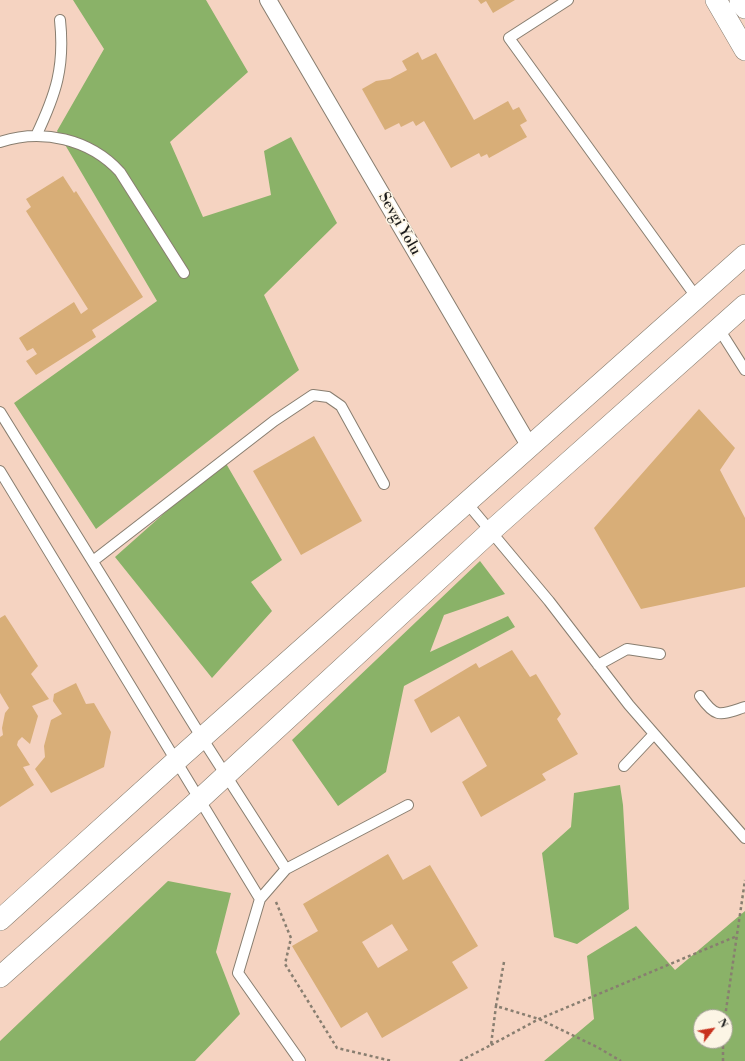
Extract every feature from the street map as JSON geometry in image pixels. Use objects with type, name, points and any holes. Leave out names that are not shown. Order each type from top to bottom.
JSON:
[{"type":"street","name":"Sevgi Yolu","points":[[268,0],[530,447]]},
{"type":"street","points":[[716,0],[745,50]]},
{"type":"street","points":[[740,0],[745,8]]},
{"type":"street","points":[[0,920],[176,760],[745,255]]},
{"type":"street","points":[[0,977],[200,799],[490,532],[745,305]]},
{"type":"lane","points":[[568,0],[509,38],[696,298]]},
{"type":"lane","points":[[36,136],[50,107],[60,70],[62,54],[60,20]]},
{"type":"lane","points":[[0,142],[18,137],[54,137],[80,143],[100,153],[120,172],[184,273]]},
{"type":"lane","points":[[719,329],[745,370]]},
{"type":"lane","points":[[93,561],[274,420],[313,395],[328,397],[340,406],[384,484]]},
{"type":"lane","points":[[0,412],[202,738],[286,869]]},
{"type":"lane","points":[[0,471],[260,899]]},
{"type":"lane","points":[[467,503],[549,601],[628,705],[745,838]]},
{"type":"lane","points":[[598,665],[627,649],[660,654]]},
{"type":"lane","points":[[700,696],[708,708],[718,713],[725,714],[745,707]]},
{"type":"lane","points":[[624,766],[654,734]]},
{"type":"lane","points":[[300,1061],[238,973],[260,899],[286,869],[408,805]]},
{"type":"path","points":[[726,1009],[745,880]]},
{"type":"path","points":[[270,887],[291,938],[285,964],[337,1048],[392,1061]]},
{"type":"path","points":[[460,1061],[539,1020],[737,936]]},
{"type":"path","points":[[490,1045],[504,962]]},
{"type":"path","points":[[496,1006],[539,1020],[598,1047],[621,1061]]},
{"type":"path","points":[[723,1049],[723,1061]]},
{"type":"shaded area","points":[[0,0],[745,0],[745,1061],[0,1061]]},
{"type":"green space","points":[[73,0],[206,0],[248,72],[170,142],[203,217],[271,195],[264,151],[291,137],[337,223],[264,295],[299,370],[96,529],[14,403],[157,301],[57,131],[104,49]]},
{"type":"green space","points":[[224,460],[282,560],[251,582],[272,611],[212,678],[115,557]]},
{"type":"green space","points":[[480,561],[505,594],[444,615],[430,652],[508,616],[515,627],[404,686],[386,772],[338,806],[292,740]]},
{"type":"green space","points":[[620,785],[623,805],[629,909],[577,944],[554,937],[542,853],[571,827],[574,793]]},
{"type":"green space","points":[[168,881],[231,893],[216,952],[240,1014],[195,1061],[0,1061],[0,1041]]},
{"type":"green space","points":[[745,911],[745,1061],[544,1061],[594,1019],[587,956],[636,926],[675,970]]},
{"type":"building","points":[[478,0],[515,0],[493,13],[486,1],[481,4]]},
{"type":"building","points":[[418,52],[422,60],[436,53],[474,120],[508,101],[513,110],[519,107],[527,121],[520,125],[527,137],[489,158],[487,154],[481,157],[479,153],[451,168],[424,121],[416,126],[413,121],[401,127],[399,123],[385,130],[362,89],[376,81],[390,79],[407,70],[402,61]]},
{"type":"building","points":[[63,176],[74,193],[76,191],[143,297],[92,330],[96,337],[36,375],[26,361],[37,354],[33,348],[27,351],[19,338],[74,302],[81,314],[88,309],[26,211],[31,207],[26,199]]},
{"type":"building","points":[[699,409],[735,448],[720,470],[745,518],[745,587],[641,609],[594,528]]},
{"type":"building","points":[[314,436],[362,521],[301,555],[253,471]]},
{"type":"building","points":[[5,615],[38,666],[31,674],[49,699],[32,706],[38,716],[30,744],[22,737],[18,741],[17,745],[30,765],[23,767],[34,785],[0,807],[0,737],[3,735],[2,728],[5,713],[9,708],[0,693],[0,618]]},
{"type":"building","points":[[512,650],[530,677],[536,674],[561,714],[557,719],[578,754],[542,774],[546,780],[481,817],[462,782],[487,766],[459,716],[431,733],[414,700],[476,663],[479,668]]},
{"type":"building","points":[[76,683],[86,704],[94,703],[111,732],[104,767],[51,793],[35,769],[45,757],[44,746],[51,720],[62,714],[53,701],[54,694]]},
{"type":"building","points":[[388,854],[403,880],[430,865],[478,946],[452,962],[468,988],[382,1038],[367,1012],[341,1028],[292,946],[318,931],[303,904]],"holes":[[[392,924],[408,950],[378,968],[362,942]]]}]
